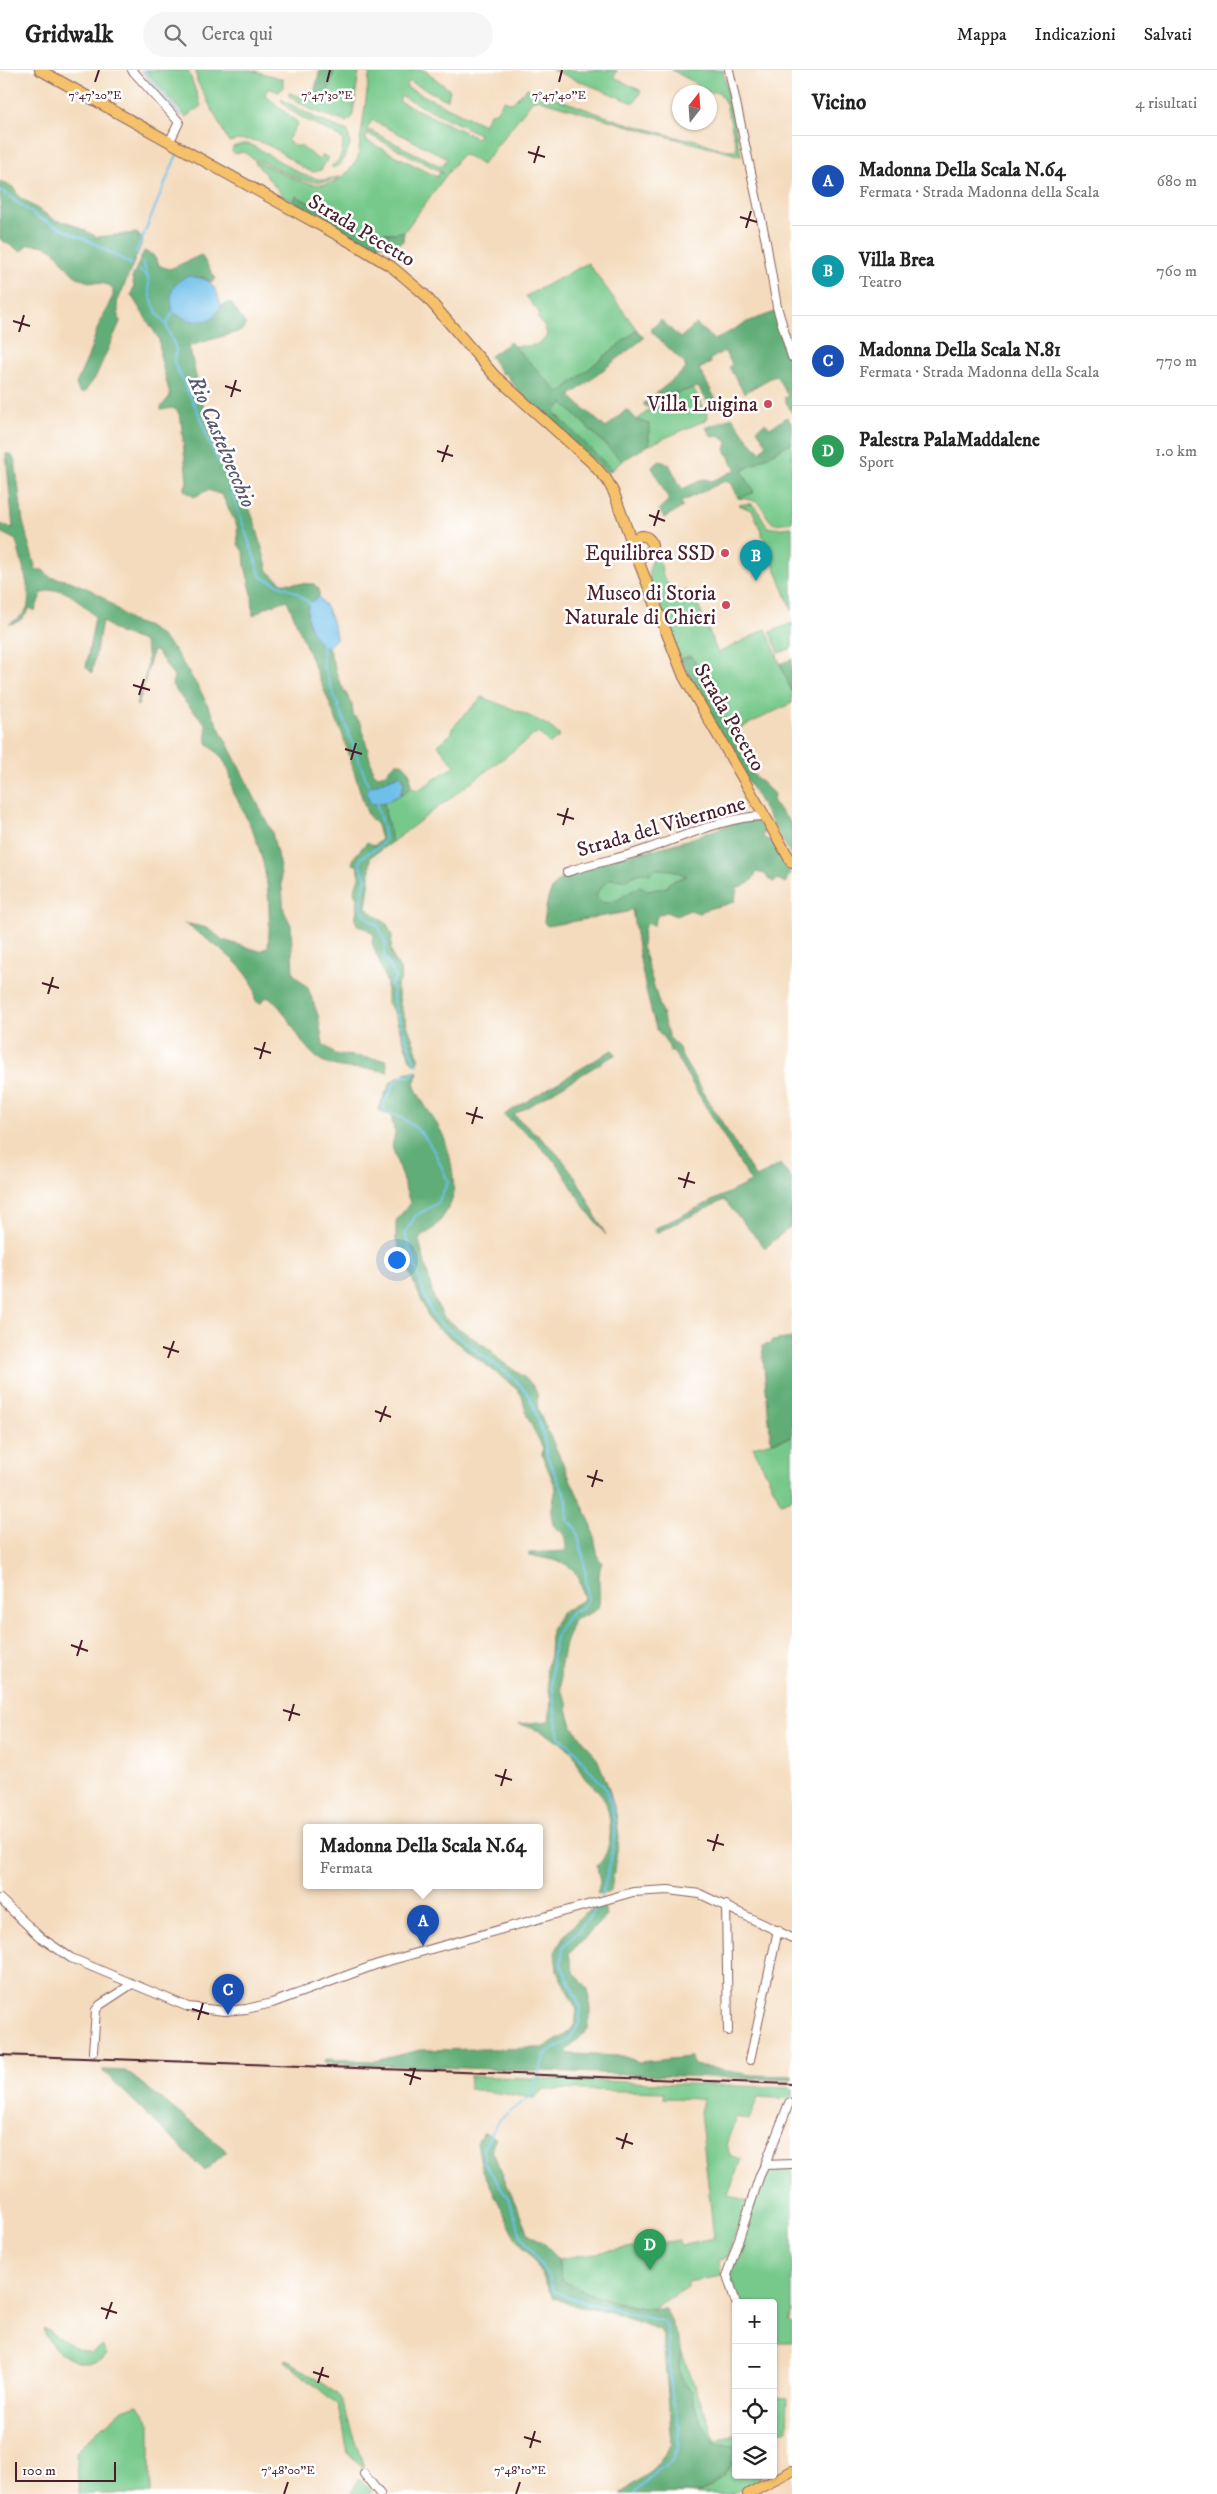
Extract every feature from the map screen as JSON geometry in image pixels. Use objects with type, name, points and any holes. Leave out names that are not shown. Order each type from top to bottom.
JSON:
[{"type":"main road","name":"Strada Pecetto","points":[[40,70],[384,262],[407,278],[439,310],[494,375],[602,474],[614,493],[632,543],[632,550],[636,555],[684,677],[792,864]]},
{"type":"main road","name":"Strada Pecetto","points":[[622,517],[634,531],[648,538],[652,543],[652,549],[648,554],[647,583]]},
{"type":"main road","points":[[632,543],[636,538],[642,536]]},
{"type":"main road","points":[[636,555],[648,554]]},
{"type":"main road","points":[[748,2494],[792,2471]]},
{"type":"street","points":[[132,70],[179,122],[170,141]]},
{"type":"street","points":[[729,70],[766,242],[777,307],[792,358]]},
{"type":"street","name":"Strada del Vibernone","points":[[567,872],[642,851],[734,820],[765,816]]},
{"type":"street","points":[[0,1898],[40,1937],[56,1949],[188,2007],[225,2011],[246,2010],[272,2003],[370,1967],[601,1900],[648,1890],[685,1891],[700,1894],[792,1938]]},
{"type":"street","points":[[726,1905],[728,2031]]},
{"type":"street","points":[[750,2060],[778,1930]]},
{"type":"street","points":[[93,2052],[96,2010],[100,2005],[132,1984]]},
{"type":"street","points":[[735,2299],[727,2275],[750,2203],[789,2103]]},
{"type":"street","points":[[765,2166],[792,2164]]},
{"type":"street","points":[[364,2474],[380,2494]]},
{"type":"green space","points":[[145,70],[188,70],[201,106],[186,117]]},
{"type":"green space","points":[[196,70],[251,70],[283,79],[283,87],[279,92],[268,88],[265,95],[298,123],[287,141],[297,147],[299,145],[319,160],[323,155],[328,158],[321,170],[314,172],[305,169],[278,151],[260,142],[240,140],[229,142],[197,81]]},
{"type":"green space","points":[[320,70],[334,70],[328,93],[312,100]]},
{"type":"green space","points":[[334,70],[359,70],[353,114],[351,119],[345,122],[310,109],[289,96],[289,93],[312,100],[333,77]]},
{"type":"green space","points":[[370,70],[424,70],[450,90],[447,100],[409,81],[406,87],[484,125],[490,113],[496,112],[504,100],[512,103],[527,88],[619,121],[730,150],[737,149],[726,104],[719,92],[717,92],[717,85],[697,85],[672,70],[723,70],[741,156],[536,99],[532,101],[482,165],[468,156],[461,155],[404,232],[387,233],[359,229],[335,219],[296,196],[293,202],[283,196],[254,161],[310,184],[322,185],[335,182],[347,173],[358,158]],"holes":[[[401,96],[479,134],[477,138],[399,101]],[[372,120],[447,158],[442,167],[369,130],[370,135],[444,174],[440,172],[437,177],[365,140],[368,134],[367,129]]]},
{"type":"green space","points":[[552,70],[617,70],[614,77],[641,91],[635,102],[631,102]]},
{"type":"green space","points":[[281,99],[321,121],[348,131],[350,145],[341,164],[333,168],[331,166],[341,155],[343,141],[341,138],[299,116],[284,105]]},
{"type":"green space","points":[[250,144],[303,175],[323,180],[340,177],[321,182],[303,180],[244,153],[235,154],[232,151],[233,147]]},
{"type":"green space","points":[[0,181],[14,188],[19,197],[55,220],[70,223],[97,237],[137,233],[143,240],[117,303],[120,322],[95,378],[84,393],[79,392],[76,384],[88,357],[99,324],[113,296],[113,288],[106,284],[83,280],[75,275],[60,257],[48,247],[26,245],[20,251],[0,239]]},
{"type":"green space","points":[[296,196],[358,229],[382,234],[404,232],[403,241],[399,244],[369,245],[293,202]]},
{"type":"green space","points":[[144,251],[153,255],[160,266],[170,269],[201,255],[216,279],[211,282],[202,277],[213,319],[221,306],[230,302],[246,325],[241,331],[189,346],[210,435],[220,454],[228,458],[234,479],[245,497],[256,526],[268,571],[282,583],[314,584],[319,589],[319,597],[309,603],[308,621],[322,646],[328,647],[339,681],[352,704],[353,714],[361,723],[373,772],[378,776],[385,774],[395,763],[402,763],[410,774],[411,788],[400,795],[404,783],[399,775],[369,787],[371,804],[384,803],[392,842],[370,857],[370,879],[366,908],[387,924],[392,936],[391,949],[394,960],[400,969],[401,979],[397,986],[400,1004],[419,1058],[417,1064],[414,1064],[410,1059],[394,1012],[387,1002],[387,983],[372,942],[374,935],[367,929],[358,926],[355,920],[358,903],[354,891],[360,875],[357,865],[352,864],[354,857],[367,842],[374,846],[381,840],[377,825],[368,815],[343,736],[287,600],[264,608],[253,616],[252,594],[245,566],[244,553],[238,544],[237,526],[222,495],[208,490],[194,497],[184,490],[187,482],[181,419],[177,410],[172,408],[161,410],[161,407],[170,396],[160,355],[159,339],[131,295],[134,286],[132,278]]},
{"type":"green space","points":[[588,263],[637,330],[559,393],[514,346],[537,344],[547,335],[545,327],[537,317],[540,314],[526,296]]},
{"type":"green space","points":[[775,312],[782,340],[792,365],[792,413],[784,398],[788,396],[776,375],[744,393],[729,367],[732,364],[724,351],[709,360],[711,363],[699,369],[719,405],[713,410],[698,387],[671,395],[673,402],[658,409],[651,409],[643,404],[686,369],[684,363],[650,330],[661,320],[680,338],[696,324],[715,340],[747,322]]},
{"type":"green space","points":[[637,330],[644,338],[570,396],[606,428],[627,409],[637,420],[649,424],[649,445],[622,461],[563,403],[554,412],[612,470],[607,473],[525,400],[505,373],[502,374],[490,356],[510,342],[559,393]]},
{"type":"green space","points":[[693,388],[708,416],[706,420],[649,445],[649,424],[637,420],[649,410],[659,410],[671,395]]},
{"type":"green space","points":[[563,403],[622,461],[612,470],[553,413]]},
{"type":"green space","points":[[732,417],[746,437],[761,452],[766,444],[757,429],[765,423],[770,428],[787,417],[792,424],[792,442],[742,471],[754,493],[738,498],[732,484],[725,481],[681,502],[683,507],[664,518],[659,509],[669,500],[652,467],[660,461],[669,464],[682,489],[704,479],[712,481],[736,470],[725,450],[727,442],[720,436],[712,437],[706,428]]},
{"type":"green space","points":[[792,442],[792,522],[774,524],[762,507],[755,501],[738,498],[754,492],[742,471]]},
{"type":"green space","points":[[6,454],[11,454],[15,461],[23,522],[36,570],[43,570],[50,577],[70,581],[91,590],[103,597],[131,621],[146,626],[160,635],[173,648],[200,690],[272,832],[280,867],[284,911],[291,925],[293,973],[308,988],[318,1015],[323,1044],[335,1054],[386,1060],[388,1072],[338,1067],[322,1061],[313,1055],[273,1001],[266,997],[260,1004],[255,1000],[253,985],[241,967],[184,923],[207,928],[223,940],[260,951],[268,947],[269,913],[266,880],[259,848],[253,832],[239,802],[233,794],[229,771],[223,760],[207,743],[206,724],[172,685],[174,677],[158,653],[153,650],[138,706],[136,705],[144,682],[147,664],[146,648],[143,641],[119,633],[102,621],[92,673],[86,667],[95,617],[70,595],[56,590],[41,594],[35,611],[30,608],[22,619],[9,624],[19,618],[27,608],[28,594],[16,540],[0,532],[0,524],[13,528]]},
{"type":"green space","points":[[752,504],[769,527],[792,527],[792,611],[753,511],[739,505]]},
{"type":"green space","points":[[653,556],[659,561],[667,583],[693,593],[718,653],[766,629],[792,692],[792,703],[730,733],[692,656],[680,659],[650,583],[649,571]]},
{"type":"green space","points":[[792,623],[792,648],[779,653],[770,632]]},
{"type":"green space","points":[[692,656],[740,752],[747,757],[749,770],[774,794],[773,803],[792,824],[792,857],[697,693],[680,659]]},
{"type":"green space","points":[[792,659],[792,692],[780,664]]},
{"type":"green space","points":[[482,697],[535,718],[560,736],[550,744],[538,732],[392,842],[384,803],[411,788],[418,790],[455,766],[438,745],[452,733],[452,728]]},
{"type":"green space","points":[[750,819],[757,821],[766,831],[762,837],[772,841],[790,873],[785,883],[778,879],[774,882],[768,879],[765,874],[756,872],[749,883],[737,887],[735,901],[699,913],[690,910],[676,916],[666,912],[658,915],[653,926],[648,923],[644,928],[642,946],[669,1037],[679,1048],[682,1057],[756,1178],[780,1164],[792,1179],[792,1225],[765,1248],[724,1200],[656,1233],[654,1229],[751,1182],[674,1053],[670,1051],[668,1044],[655,1025],[644,982],[632,909],[627,912],[547,926],[544,922],[551,891],[557,882],[567,875],[596,863],[677,843]],"holes":[[[656,869],[672,870],[687,876],[670,882],[667,887],[648,891],[640,886],[616,901],[603,903],[596,896],[601,887],[610,879],[624,880],[643,872],[650,874]]]},
{"type":"green space","points":[[656,869],[672,870],[687,876],[670,882],[667,887],[648,891],[640,886],[616,901],[603,903],[596,896],[601,887],[610,879],[624,880]]},
{"type":"green space","points":[[612,1050],[616,1054],[514,1115],[548,1145],[571,1170],[606,1235],[583,1205],[559,1166],[534,1140],[504,1115]]},
{"type":"green space","points":[[407,1072],[418,1072],[414,1084],[444,1137],[450,1156],[453,1177],[453,1196],[448,1209],[432,1230],[419,1240],[434,1299],[445,1319],[491,1350],[502,1362],[523,1376],[534,1387],[537,1394],[538,1410],[592,1526],[598,1557],[602,1563],[599,1575],[600,1596],[598,1607],[596,1610],[574,1620],[565,1644],[560,1668],[561,1690],[567,1701],[567,1709],[572,1726],[597,1758],[616,1814],[619,1838],[611,1891],[597,1894],[600,1882],[597,1866],[607,1852],[610,1833],[609,1813],[603,1797],[584,1777],[570,1750],[546,1734],[519,1724],[549,1721],[551,1701],[546,1669],[550,1656],[551,1630],[561,1613],[584,1599],[578,1576],[567,1565],[529,1555],[529,1553],[566,1551],[565,1535],[553,1525],[551,1513],[556,1488],[542,1455],[543,1448],[527,1416],[522,1396],[517,1389],[431,1323],[396,1240],[396,1221],[410,1203],[392,1146],[395,1134],[391,1115],[378,1109],[391,1082]]},
{"type":"green space","points":[[792,1338],[792,1437],[771,1442],[762,1346],[770,1344],[771,1341]]},
{"type":"green space","points":[[792,1437],[792,1499],[781,1503],[753,1447]]},
{"type":"green space","points":[[604,1905],[606,1916],[569,1954],[573,1971],[588,1989],[590,2011],[588,2029],[566,2052],[571,2054],[622,2056],[639,2062],[690,2057],[694,2065],[751,2075],[792,2076],[792,2080],[324,2063],[326,2059],[375,2061],[420,2050],[542,2048],[564,2036],[575,2024],[577,2010],[557,1971],[555,1952],[564,1936],[584,1913]]},
{"type":"green space","points":[[102,2070],[126,2071],[227,2151],[205,2171]]},
{"type":"green space","points":[[470,2076],[792,2088],[792,2099],[758,2097],[749,2120],[736,2117],[726,2145],[731,2156],[741,2159],[728,2195],[747,2202],[727,2257],[719,2260],[722,2276],[688,2282],[687,2287],[651,2310],[592,2296],[562,2280],[558,2259],[679,2240],[680,2245],[714,2238],[700,2112],[703,2099],[663,2098],[664,2092],[544,2089],[534,2098],[469,2089]]},
{"type":"green space","points":[[483,2132],[496,2138],[492,2150],[528,2233],[546,2245],[558,2259],[562,2280],[586,2292],[625,2305],[666,2309],[681,2347],[680,2377],[692,2391],[701,2420],[717,2445],[732,2446],[732,2463],[722,2478],[701,2493],[621,2494],[655,2467],[672,2444],[663,2336],[660,2330],[612,2313],[571,2305],[553,2297],[536,2263],[515,2237],[482,2168],[477,2143]]},
{"type":"green space","points":[[792,2164],[792,2312],[788,2321],[792,2323],[792,2342],[777,2342],[777,2299],[734,2299],[728,2284],[763,2169]]},
{"type":"green space","points":[[43,2328],[77,2349],[91,2353],[102,2347],[107,2354],[99,2360],[89,2363],[70,2359],[53,2345]]},
{"type":"green space","points":[[681,2350],[716,2442],[732,2435],[732,2446],[716,2445],[704,2427],[697,2413],[692,2391],[679,2372],[679,2355]]},
{"type":"green space","points":[[287,2360],[327,2386],[340,2397],[365,2470],[348,2454],[337,2404],[285,2361]]},
{"type":"green space","points":[[777,2397],[788,2398],[787,2431],[777,2430]]},
{"type":"green space","points":[[137,2404],[150,2423],[150,2494],[79,2494],[76,2451],[123,2409]]},
{"type":"green space","points":[[732,2463],[732,2479],[759,2479],[732,2494],[696,2494],[713,2486]]},
{"type":"green space","points":[[359,2478],[372,2491],[370,2494],[351,2494]]},
{"type":"water","points":[[186,276],[201,278],[214,287],[221,306],[213,319],[192,321],[173,312],[172,291]]},
{"type":"water","points":[[319,597],[333,622],[336,639],[328,647],[322,646],[318,641],[308,621],[309,603]]},
{"type":"water","points":[[399,775],[402,776],[404,783],[400,795],[384,803],[371,804],[366,793],[369,787]]},
{"type":"waterway","points":[[142,70],[181,116]]},
{"type":"waterway","points":[[136,253],[178,152]]},
{"type":"waterway","name":"Rio Castelvecchio","points":[[0,190],[39,218],[91,242],[131,264]]},
{"type":"waterway","points":[[142,262],[148,276]]},
{"type":"waterway","name":"Rio Castelvecchio","points":[[139,270],[148,277],[150,295],[157,313],[166,325],[176,349],[174,363],[201,418],[209,443],[225,472],[261,577],[296,592],[309,603]]},
{"type":"waterway","points":[[166,325],[173,312]]},
{"type":"waterway","name":"Rio Castelvecchio","points":[[322,646],[323,666],[369,787]]},
{"type":"waterway","name":"Rio Castelvecchio","points":[[377,804],[384,839],[378,848],[362,857],[360,862],[361,869],[366,878],[360,904],[365,916],[379,927],[386,944],[384,956],[396,978],[390,985],[393,989],[394,1006],[416,1065]]},
{"type":"waterway","name":"Rio Castelvecchio","points":[[416,1070],[412,1076],[402,1076],[394,1084],[383,1106],[384,1110],[408,1122],[425,1138],[448,1182],[438,1203],[415,1216],[405,1234],[428,1306],[438,1322],[516,1380],[530,1397],[543,1434],[547,1456],[567,1500],[567,1520],[576,1528],[584,1560],[588,1599],[582,1609],[572,1612],[563,1623],[557,1635],[552,1658],[552,1686],[559,1737],[573,1748],[603,1785],[613,1811],[614,1841],[612,1856],[601,1898]]},
{"type":"waterway","name":"Rio Castelvecchio","points":[[599,1905],[578,1932],[563,1946],[561,1964],[581,2008],[579,2024],[569,2040],[545,2054],[531,2096],[501,2118],[483,2149],[484,2162],[508,2198],[521,2235],[548,2276],[554,2290],[569,2298],[664,2322],[668,2330],[670,2385],[679,2427],[678,2447],[672,2460],[666,2466],[657,2469],[634,2494]]},
{"type":"railway","points":[[0,2055],[792,2084]]},
{"type":"place","name":"Villa Luigina","points":[[768,404]]},
{"type":"place","name":"Equilibrea SSD","points":[[725,553]]},
{"type":"place","name":"Villa Brea","points":[[756,581]]},
{"type":"place","name":"Museo di Storia Naturale di Chieri","points":[[726,605]]},
{"type":"place","name":"Madonna Della Scala N.64","points":[[423,1946]]},
{"type":"place","name":"Madonna Della Scala N.81","points":[[228,2015]]},
{"type":"place","name":"Palestra PalaMaddalene","points":[[650,2270]]}]
